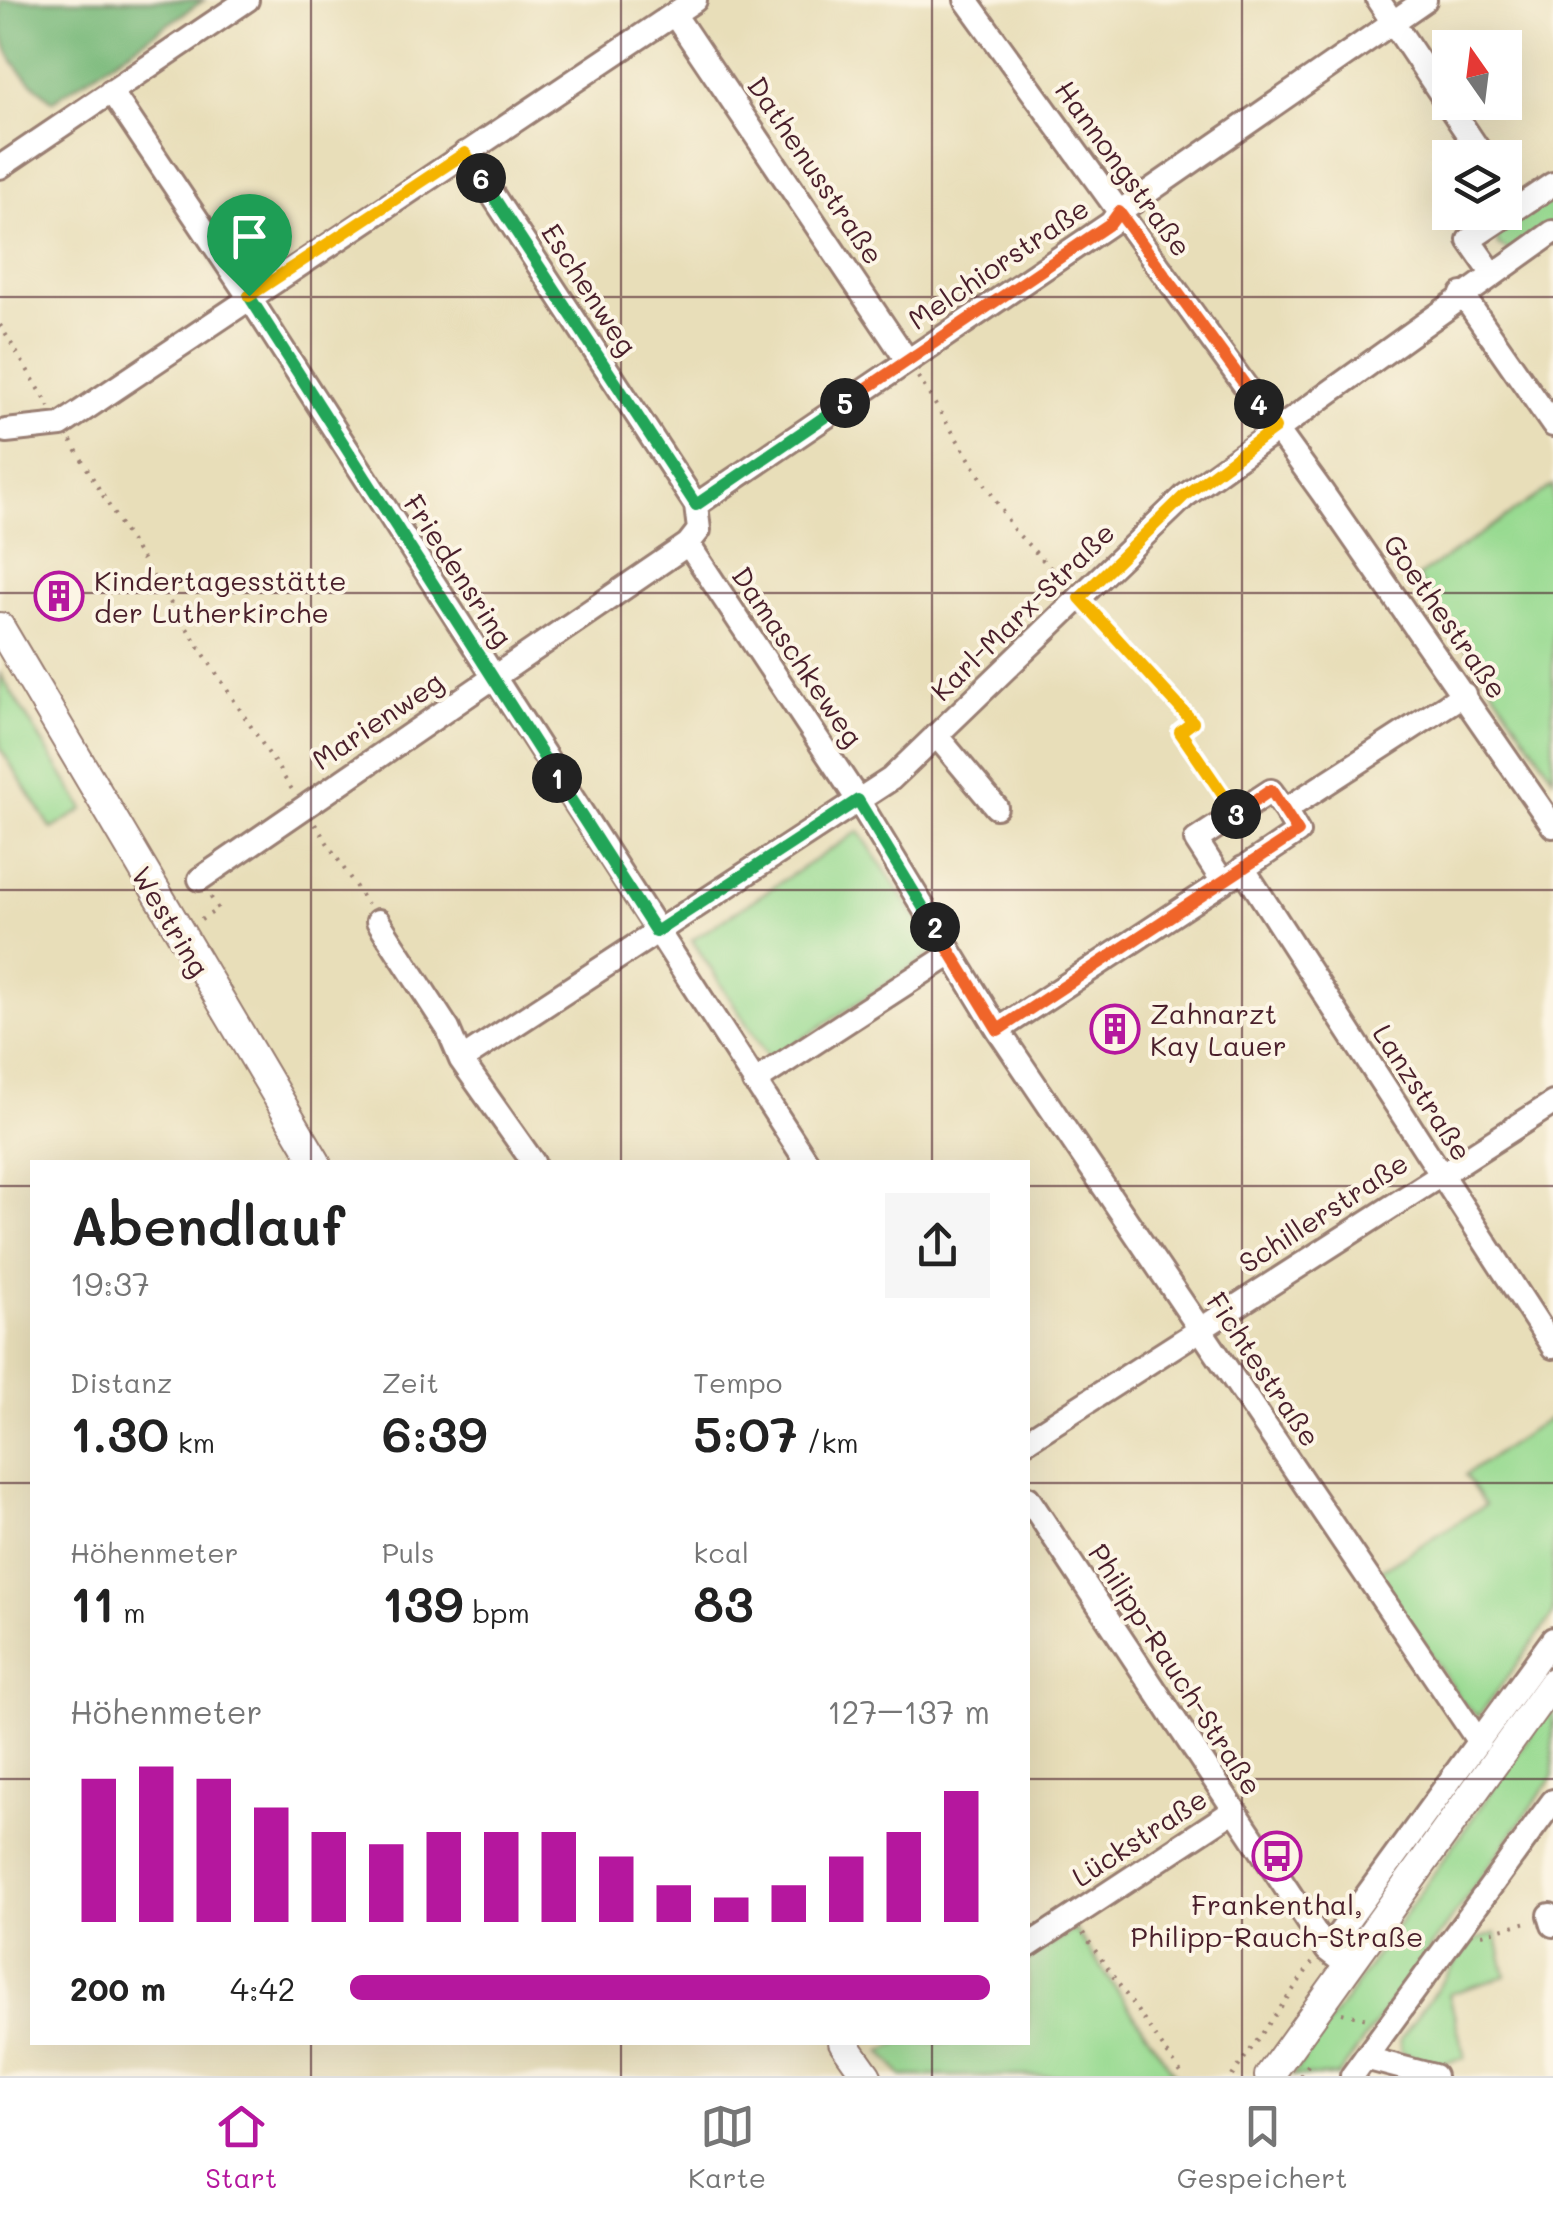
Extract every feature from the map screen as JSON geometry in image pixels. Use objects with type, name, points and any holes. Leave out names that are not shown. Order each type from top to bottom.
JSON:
[{"type":"main road","name":"Westring","points":[[0,627],[27,679],[315,1160]]},
{"type":"main road","name":"Westring","points":[[0,640],[27,679]]},
{"type":"main road","points":[[1270,2075],[1338,1958],[1553,1682]]},
{"type":"main road","points":[[845,2045],[867,2076]]},
{"type":"street","points":[[0,167],[247,0]]},
{"type":"street","points":[[6,431],[61,425],[695,0]]},
{"type":"street","name":"Hannongstraße","points":[[966,0],[1275,428]]},
{"type":"street","points":[[1378,0],[1472,140]]},
{"type":"street","name":"Melchiorstraße","points":[[696,505],[1111,223],[1119,212],[1424,0]]},
{"type":"street","name":"Dathenusstraße","points":[[674,14],[908,360]]},
{"type":"street","name":"Friedensring","points":[[111,91],[249,296],[754,1082]]},
{"type":"street","name":"Eschenweg","points":[[465,153],[696,505]]},
{"type":"street","points":[[1522,194],[1553,184]]},
{"type":"street","points":[[1479,230],[1469,240],[1492,274]]},
{"type":"street","name":"Karl-Marx-Straße","points":[[461,1060],[891,779],[1184,496],[1553,232]]},
{"type":"street","points":[[1462,294],[1553,424]]},
{"type":"street","name":"Goethestraße","points":[[1275,428],[1553,826]]},
{"type":"street","points":[[688,544],[699,530],[696,505]]},
{"type":"street","name":"Marienweg","points":[[200,878],[688,544]]},
{"type":"street","name":"Damaschkeweg","points":[[688,544],[858,800],[951,954]]},
{"type":"street","points":[[1285,810],[1464,694]]},
{"type":"street","points":[[936,735],[996,807]]},
{"type":"street","points":[[998,1030],[1298,832],[1271,790],[1235,814]]},
{"type":"street","name":"Lanzstraße","points":[[1235,814],[1196,840],[1233,875],[1439,1173],[1553,1348]]},
{"type":"street","points":[[378,921],[448,1029],[461,1060],[533,1160]]},
{"type":"street","points":[[806,1160],[754,1082],[951,954]]},
{"type":"street","name":"Fichtestraße","points":[[951,954],[998,1030],[1479,1742]]},
{"type":"street","name":"Schillerstraße","points":[[1030,1439],[1553,1103]]},
{"type":"street","name":"Philipp-Rauch-Straße","points":[[1030,1501],[1233,1810],[1338,1958]]},
{"type":"street","points":[[1338,1958],[1479,1742],[1553,1639]]},
{"type":"street","name":"Lückstraße","points":[[1030,1945],[1233,1810]]},
{"type":"street","points":[[1434,2076],[1358,2067],[1549,1813]]},
{"type":"path","points":[[0,325],[124,533],[378,921]]},
{"type":"path","points":[[908,360],[1014,530],[1193,722],[1180,732],[1235,814]]},
{"type":"path","points":[[193,925],[218,909],[200,878]]},
{"type":"path","points":[[1072,1917],[1184,2076]]},
{"type":"path","points":[[1449,1943],[1552,1920]]},
{"type":"path","points":[[1232,2076],[1298,1980],[1338,1958]]},
{"type":"green space","points":[[0,0],[204,0],[53,101],[19,69],[6,47]]},
{"type":"green space","points":[[1553,191],[1553,224],[1512,252],[1498,245],[1497,235],[1503,230],[1522,230],[1522,215]]},
{"type":"green space","points":[[1553,485],[1553,777],[1417,577]]},
{"type":"green space","points":[[0,674],[84,809],[52,829],[0,748]]},
{"type":"green space","points":[[859,831],[938,950],[770,1060],[692,940]]},
{"type":"green space","points":[[1553,1416],[1553,1615],[1478,1717],[1461,1701],[1377,1573],[1485,1505],[1465,1475]]},
{"type":"green space","points":[[1553,1703],[1553,1777],[1338,2076],[1292,2076]]},
{"type":"green space","points":[[1075,1929],[1176,2076],[902,2076],[882,2052],[894,2045],[1030,2045],[1030,1959]]},
{"type":"green space","points":[[1496,1933],[1506,1976],[1449,1994],[1465,2058],[1435,2065],[1401,2052],[1400,2040],[1471,1942]]},
{"type":"place","name":"Kindertagesstätte der Lutherkirche","points":[[59,596]]},
{"type":"place","name":"Zahnarzt Kay Lauer","points":[[1115,1029]]},
{"type":"place","name":"Frankenthal, Philipp-Rauch-Straße","points":[[1277,1856]]},
{"type":"route","points":[[465,153],[696,505],[1111,223],[1119,212],[1275,428],[1184,496],[1080,598],[1193,722],[1180,732],[1235,814],[1271,790],[1298,832],[998,1030],[858,800],[656,932],[249,296],[465,153]]}]
